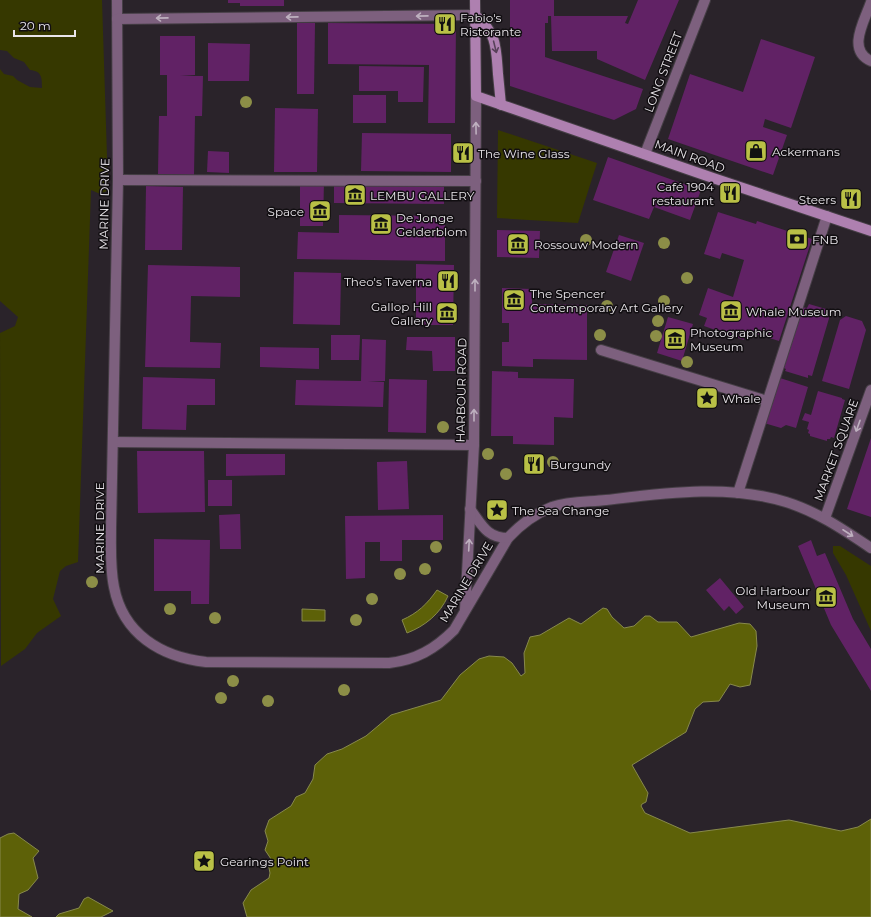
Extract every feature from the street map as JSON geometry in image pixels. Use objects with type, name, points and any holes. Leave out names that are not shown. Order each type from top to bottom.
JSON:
[{"type":"main road","points":[[475,0],[476,96]]},
{"type":"main road","points":[[475,15],[484,23],[492,34],[497,51],[501,105]]},
{"type":"main road","name":"MAIN ROAD","points":[[476,96],[871,231]]},
{"type":"street","name":"MARINE DRIVE","points":[[117,0],[118,180],[111,573],[118,603],[135,629],[152,645],[162,651],[189,660],[206,662],[365,663],[400,662],[419,656],[437,645],[454,630],[508,538],[518,527],[529,518],[542,511],[567,504],[689,492],[738,493],[762,496],[806,509],[825,518],[871,548]]},
{"type":"street","name":"LONG STREET","points":[[646,154],[705,0]]},
{"type":"street","points":[[871,2],[858,41],[860,53],[871,61]]},
{"type":"street","points":[[117,19],[475,15]]},
{"type":"street","name":"HARBOUR ROAD","points":[[465,612],[474,445],[476,96]]},
{"type":"street","points":[[118,180],[476,181]]},
{"type":"street","points":[[738,493],[827,216]]},
{"type":"street","points":[[601,350],[767,401]]},
{"type":"street","name":"MARKET SQUARE","points":[[825,518],[871,390]]},
{"type":"street","points":[[113,442],[474,445]]},
{"type":"street","name":"MARINE DRIVE","points":[[470,509],[486,530],[500,538],[508,538]]},
{"type":"shaded area","points":[[0,0],[102,0],[108,188],[107,191],[100,194],[91,190],[78,562],[66,566],[60,571],[53,599],[61,616],[37,633],[25,649],[1,666],[0,333],[15,326],[18,317],[0,301],[0,69],[4,74],[13,76],[30,87],[42,88],[39,73],[30,70],[24,62],[14,58],[7,51],[0,50]]},
{"type":"shaded area","points":[[498,130],[597,163],[578,223],[497,218]]},
{"type":"shaded area","points":[[833,546],[840,546],[871,566],[871,631],[846,575],[833,553]]},
{"type":"shaded area","points":[[437,590],[448,596],[441,608],[426,623],[407,633],[402,620],[422,608]]},
{"type":"shaded area","points":[[603,608],[607,609],[612,617],[624,628],[634,626],[645,616],[650,616],[658,622],[677,622],[691,637],[739,623],[750,624],[756,631],[757,646],[750,685],[740,687],[730,684],[719,701],[703,702],[695,709],[686,732],[632,765],[648,793],[646,802],[641,806],[645,813],[690,833],[789,820],[841,831],[858,827],[871,819],[871,917],[247,917],[243,903],[251,890],[269,878],[270,873],[268,863],[271,859],[265,850],[268,841],[265,831],[269,820],[291,806],[296,797],[305,793],[313,779],[315,765],[327,754],[342,749],[366,736],[391,715],[441,700],[460,675],[479,659],[489,656],[504,657],[512,663],[521,676],[525,673],[524,653],[530,637],[540,635],[569,618],[581,624]]},
{"type":"shaded area","points":[[302,609],[325,610],[325,621],[302,621]]},
{"type":"shaded area","points":[[14,833],[39,851],[33,858],[38,878],[28,890],[19,894],[18,909],[32,917],[0,917],[0,838]]},
{"type":"shaded area","points":[[88,897],[113,911],[101,917],[56,917],[59,914],[79,908],[84,899]]},
{"type":"building","points":[[228,0],[284,0],[284,6],[240,6],[240,3],[228,3]]},
{"type":"building","points":[[510,0],[554,0],[554,16],[628,16],[625,23],[628,24],[638,0],[679,0],[645,80],[597,59],[597,51],[552,51],[551,16],[548,16],[548,23],[545,23],[545,57],[643,89],[636,109],[614,120],[510,86]]},
{"type":"building","points":[[297,23],[315,23],[314,94],[297,94]]},
{"type":"building","points":[[328,23],[456,24],[455,123],[428,123],[429,65],[328,64]]},
{"type":"building","points":[[160,36],[195,36],[195,75],[180,76],[203,76],[202,116],[195,116],[194,175],[158,174],[159,116],[167,116],[167,75],[160,75]]},
{"type":"building","points":[[761,39],[815,57],[791,128],[765,119],[763,127],[787,135],[773,175],[668,139],[690,74],[743,92]]},
{"type":"building","points":[[208,43],[250,44],[249,81],[208,81]]},
{"type":"building","points":[[359,66],[424,67],[423,102],[398,102],[398,91],[359,91]]},
{"type":"building","points":[[353,95],[386,95],[386,123],[353,123]]},
{"type":"building","points":[[275,108],[318,109],[317,172],[274,172]]},
{"type":"building","points":[[362,133],[451,134],[451,172],[361,171]]},
{"type":"building","points":[[208,151],[229,152],[229,173],[207,172]]},
{"type":"building","points":[[608,157],[701,190],[690,220],[654,207],[649,219],[593,200]]},
{"type":"building","points":[[300,181],[324,181],[323,226],[300,226]]},
{"type":"building","points":[[334,182],[444,183],[444,204],[334,203]]},
{"type":"building","points":[[146,186],[183,187],[182,250],[145,250]]},
{"type":"building","points":[[718,212],[756,224],[757,221],[812,239],[779,341],[746,331],[744,340],[704,326],[707,318],[699,315],[708,288],[733,297],[744,260],[722,253],[720,259],[704,254]]},
{"type":"building","points":[[339,215],[445,216],[445,261],[297,259],[298,232],[339,233]]},
{"type":"building","name":"Rossouw Modern","points":[[497,230],[540,231],[539,258],[497,257]]},
{"type":"building","points":[[619,235],[644,243],[631,281],[606,272]]},
{"type":"building","points":[[416,264],[454,265],[453,325],[416,325]]},
{"type":"building","points":[[148,265],[240,267],[240,297],[191,296],[190,342],[221,343],[220,368],[145,367]]},
{"type":"building","points":[[294,272],[341,273],[340,325],[293,324]]},
{"type":"building","points":[[502,288],[532,289],[532,304],[587,305],[587,360],[533,359],[533,367],[502,366],[502,342],[509,342],[509,323],[502,323]]},
{"type":"building","points":[[809,304],[826,309],[825,314],[830,315],[812,376],[808,375],[808,378],[785,371],[786,369],[784,368],[802,307],[807,308]]},
{"type":"building","points":[[846,316],[862,321],[866,330],[849,389],[822,381],[840,320]]},
{"type":"building","name":"Photographic Museum","points":[[668,317],[693,324],[682,361],[657,353]]},
{"type":"building","points":[[331,335],[360,335],[359,360],[331,360]]},
{"type":"building","points":[[407,337],[455,337],[455,371],[433,371],[432,351],[406,350]]},
{"type":"building","points":[[362,339],[386,340],[385,381],[368,381],[384,382],[383,407],[295,405],[296,380],[361,381]]},
{"type":"building","points":[[260,347],[319,348],[319,369],[260,367]]},
{"type":"building","points":[[492,371],[518,372],[518,378],[574,379],[573,418],[554,417],[554,445],[513,444],[513,436],[491,436]]},
{"type":"building","points":[[143,377],[215,379],[215,405],[187,405],[186,430],[142,429]]},
{"type":"building","points":[[780,378],[808,387],[796,428],[786,425],[781,428],[764,423],[769,407],[771,408]]},
{"type":"building","points":[[389,379],[427,380],[426,433],[388,432]]},
{"type":"building","points":[[818,391],[845,400],[834,438],[831,437],[830,439],[827,439],[827,441],[810,436],[808,433],[809,430],[807,429],[809,422],[802,420],[805,413],[811,415]]},
{"type":"building","points":[[871,438],[871,517],[847,509]]},
{"type":"building","points":[[137,451],[204,451],[205,512],[138,513]]},
{"type":"building","points":[[226,454],[285,454],[285,475],[226,476]]},
{"type":"building","points":[[407,461],[409,509],[378,510],[377,462]]},
{"type":"building","points":[[208,480],[232,480],[232,506],[208,506]]},
{"type":"building","points":[[240,514],[241,549],[220,549],[219,515]]},
{"type":"building","points":[[443,515],[443,540],[402,540],[402,561],[380,561],[380,542],[365,542],[365,578],[346,579],[345,516]]},
{"type":"building","points":[[154,539],[210,540],[209,604],[191,604],[191,591],[154,591]]},
{"type":"building","points":[[811,540],[817,556],[825,553],[853,619],[871,649],[871,691],[831,625],[798,546]]},
{"type":"building","points":[[720,578],[744,607],[736,614],[729,606],[724,611],[706,590]]},
{"type":"place","name":"Fabio's Ristorante","points":[[445,24]]},
{"type":"place","name":"Ackermans","points":[[756,151]]},
{"type":"place","name":"The Wine Glass","points":[[463,153]]},
{"type":"place","name":"Café 1904 restaurant","points":[[730,193]]},
{"type":"place","name":"LEMBU GALLERY","points":[[355,195]]},
{"type":"place","name":"Steers","points":[[851,199]]},
{"type":"place","name":"Space","points":[[320,211]]},
{"type":"place","name":"De Jonge Gelderblom","points":[[381,224]]},
{"type":"place","name":"FNB","points":[[797,239]]},
{"type":"place","name":"Rossouw Modern","points":[[518,244]]},
{"type":"place","name":"Theo's Taverna","points":[[448,281]]},
{"type":"place","name":"The Spencer Contemporary Art Gallery","points":[[514,300]]},
{"type":"place","name":"Whale Museum","points":[[731,311]]},
{"type":"place","name":"Gallop Hill Gallery","points":[[447,313]]},
{"type":"place","name":"Photographic Museum","points":[[675,339]]},
{"type":"place","name":"Whale","points":[[707,398]]},
{"type":"place","name":"Burgundy","points":[[534,464]]},
{"type":"place","name":"The Sea Change","points":[[497,510]]},
{"type":"place","name":"Old Harbour Museum","points":[[826,597]]},
{"type":"place","name":"Gearings Point","points":[[204,861]]}]
